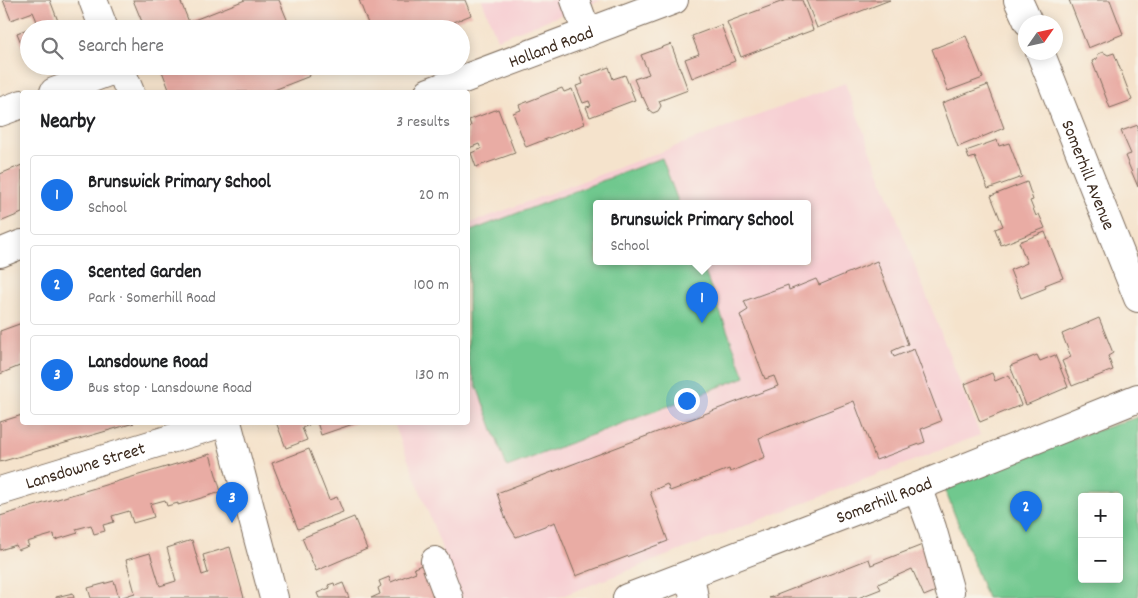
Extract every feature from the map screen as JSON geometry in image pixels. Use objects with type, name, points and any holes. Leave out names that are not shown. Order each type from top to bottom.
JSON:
[{"type":"street","points":[[93,0],[101,20]]},
{"type":"street","points":[[575,0],[588,33]]},
{"type":"street","name":"Holland Road","points":[[434,90],[674,0]]},
{"type":"street","points":[[1018,0],[1025,15]]},
{"type":"street","name":"Somerhill Avenue","points":[[1043,60],[1138,298]]},
{"type":"street","points":[[63,90],[123,76]]},
{"type":"street","points":[[0,112],[20,105]]},
{"type":"street","points":[[0,253],[20,245]]},
{"type":"street","name":"Somerhill Road","points":[[627,598],[692,586],[917,487],[1138,398]]},
{"type":"street","name":"Lansdowne Street","points":[[0,491],[217,425]]},
{"type":"street","points":[[228,425],[274,598]]},
{"type":"street","points":[[917,487],[932,528],[950,592]]},
{"type":"street","points":[[435,561],[448,598]]},
{"type":"shaded area","points":[[482,0],[601,0],[497,39]]},
{"type":"shaded area","points":[[845,83],[980,435],[557,598],[461,598],[395,425],[470,425],[470,223]]},
{"type":"green space","points":[[662,158],[678,200],[593,200],[593,265],[702,265],[745,377],[507,467],[470,368],[470,231]]},
{"type":"green space","points":[[1138,417],[1138,598],[987,598],[942,482]]},
{"type":"building","points":[[3,0],[50,0],[58,20],[36,20],[33,12],[11,20]]},
{"type":"building","points":[[133,0],[180,0],[188,20],[141,20]]},
{"type":"building","points":[[245,0],[279,0],[287,20],[194,20]]},
{"type":"building","points":[[359,0],[465,0],[471,15],[459,20],[367,20]]},
{"type":"building","points":[[786,0],[802,0],[813,30],[741,57],[727,22]]},
{"type":"building","points":[[806,0],[890,0],[817,28]]},
{"type":"building","points":[[1069,0],[1110,0],[1123,34],[1088,48]]},
{"type":"building","points":[[721,25],[735,61],[692,78],[685,59],[699,54],[692,36]]},
{"type":"building","points":[[966,36],[983,78],[948,91],[932,49]]},
{"type":"building","points":[[671,44],[688,90],[659,101],[661,106],[658,111],[653,113],[642,98],[634,79],[649,74],[641,55]]},
{"type":"building","points":[[1103,52],[1108,55],[1114,53],[1132,100],[1110,108],[1092,61],[1097,59],[1098,54]]},
{"type":"building","points":[[609,67],[613,79],[625,75],[635,100],[590,117],[586,107],[591,106],[589,101],[583,103],[576,86],[583,84],[581,77]]},
{"type":"building","points":[[163,75],[310,76],[274,90],[169,90]]},
{"type":"building","points":[[988,85],[1004,128],[958,147],[942,103]]},
{"type":"building","points":[[562,88],[564,92],[572,89],[585,124],[526,147],[513,113],[521,110],[519,105]]},
{"type":"building","points":[[498,109],[515,153],[476,167],[471,153],[481,149],[479,144],[470,148],[470,120]]},
{"type":"building","points":[[1138,125],[1138,187],[1125,156],[1131,154],[1121,131]]},
{"type":"building","points":[[997,140],[999,146],[1009,143],[1022,177],[988,189],[975,157],[969,159],[966,151]]},
{"type":"building","points":[[20,166],[20,214],[0,222],[0,174]]},
{"type":"building","points":[[1027,182],[1033,200],[1030,201],[1036,216],[1039,214],[1045,228],[1001,245],[995,229],[1003,226],[991,196]]},
{"type":"building","points":[[1045,232],[1063,278],[1045,285],[1046,288],[1021,298],[1010,270],[1027,263],[1019,242]]},
{"type":"building","points":[[877,261],[908,344],[892,351],[894,357],[914,349],[941,421],[921,429],[925,442],[876,460],[854,401],[759,438],[765,457],[730,472],[729,469],[670,491],[667,484],[650,492],[668,541],[576,576],[555,522],[516,537],[506,520],[497,493],[778,386],[774,376],[765,379],[740,315],[748,310],[744,301],[788,285],[789,290],[816,279],[819,285]]},
{"type":"building","points":[[1099,318],[1113,353],[1108,356],[1113,370],[1072,386],[1062,361],[1071,357],[1062,334]]},
{"type":"building","points":[[20,324],[20,366],[0,374],[0,331]]},
{"type":"building","points":[[1037,355],[1040,361],[1055,355],[1068,387],[1026,405],[1010,366]]},
{"type":"building","points":[[992,373],[995,381],[1009,375],[1021,405],[980,422],[965,384]]},
{"type":"building","points":[[20,416],[20,425],[127,425],[0,462],[0,422]]},
{"type":"building","points":[[277,425],[309,425],[302,428],[307,440],[286,448]]},
{"type":"building","points":[[318,425],[350,425],[321,435]]},
{"type":"building","points":[[309,449],[329,500],[337,497],[343,512],[298,529],[272,463]]},
{"type":"building","points":[[210,454],[221,492],[178,505],[178,503],[167,506],[165,500],[150,504],[154,517],[133,523],[129,511],[112,516],[114,522],[103,525],[105,531],[94,534],[91,525],[76,529],[78,533],[55,540],[54,534],[27,542],[29,546],[18,550],[16,545],[0,550],[0,516]]},
{"type":"building","points":[[354,517],[367,549],[316,571],[302,538]]},
{"type":"building","points":[[192,540],[202,575],[208,573],[203,555],[230,547],[244,598],[119,598],[135,593],[126,560],[150,553],[160,586],[176,581],[167,548]]},
{"type":"building","points":[[925,544],[941,589],[924,596],[912,569],[878,584],[881,589],[858,598],[769,598],[869,559],[871,565]]},
{"type":"building","points":[[424,564],[444,598],[371,598],[380,594],[378,588],[381,586],[379,581],[389,577],[391,582],[416,572],[414,568]]},
{"type":"building","points":[[114,581],[119,598],[91,598],[88,588]]},
{"type":"building","points":[[334,583],[335,586],[343,583],[349,598],[319,598],[317,593],[330,588],[328,585]]},
{"type":"building","points":[[73,593],[74,598],[56,598],[56,597]]},
{"type":"place","name":"Brunswick Primary School","points":[[702,323]]},
{"type":"place","name":"Lansdowne Road","points":[[232,523]]},
{"type":"place","name":"Scented Garden","points":[[1026,532]]}]
